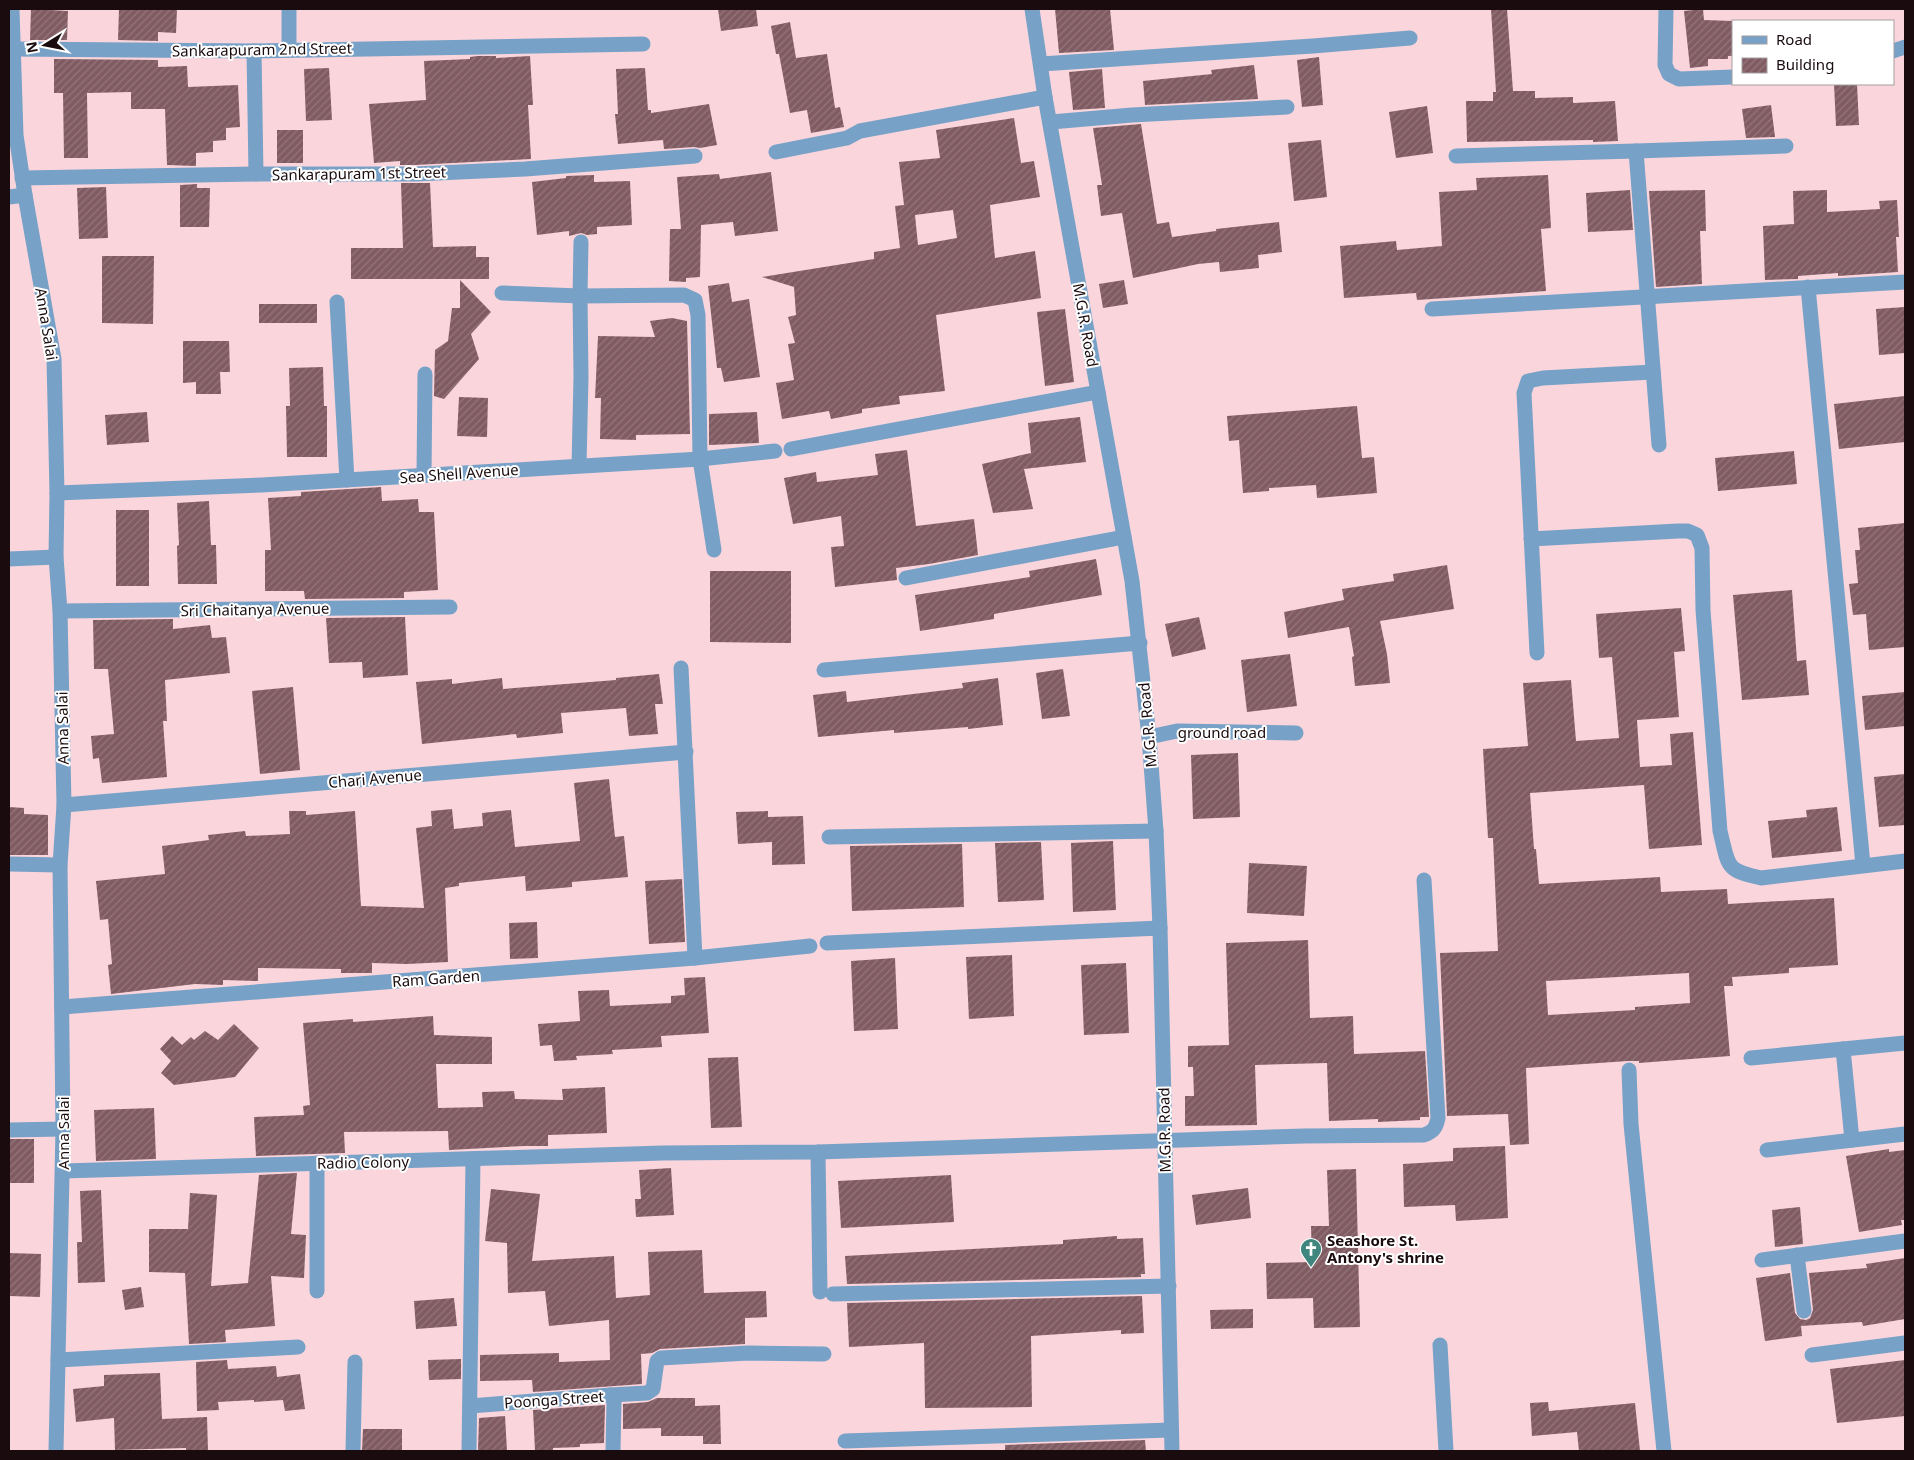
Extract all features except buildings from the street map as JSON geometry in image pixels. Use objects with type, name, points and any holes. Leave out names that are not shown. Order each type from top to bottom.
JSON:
[{"type":"street","points":[[289,49],[290,9]]},
{"type":"street","name":"M.G.R. Road","points":[[1032,9],[1045,97],[1132,580],[1140,643],[1156,831],[1160,928],[1169,1286],[1170,1430],[1172,1451]]},
{"type":"street","points":[[1666,9],[1665,65],[1669,74],[1679,79],[1732,77]]},
{"type":"street","name":"Anna Salai","points":[[10,13],[12,94],[16,135],[54,358],[57,493],[56,557],[60,611],[64,805],[60,865],[63,1129],[56,1451]]},
{"type":"street","points":[[1041,64],[1410,38]]},
{"type":"street","name":"Sankarapuram 2nd Street","points":[[12,49],[254,51],[643,44]]},
{"type":"street","points":[[254,51],[256,174]]},
{"type":"street","points":[[776,152],[847,138],[860,131],[1045,97]]},
{"type":"street","points":[[1051,122],[1132,115],[1287,107]]},
{"type":"street","points":[[1456,156],[1786,146]]},
{"type":"street","points":[[1636,151],[1659,445]]},
{"type":"street","name":"Sankarapuram 1st Street","points":[[22,178],[256,174],[415,174],[526,169],[696,156]]},
{"type":"street","points":[[9,197],[25,195]]},
{"type":"street","points":[[579,466],[581,242]]},
{"type":"street","points":[[1432,309],[1905,282]]},
{"type":"street","points":[[1808,287],[1863,865]]},
{"type":"street","points":[[502,293],[580,296],[684,295],[695,300],[698,315],[700,459],[714,550]]},
{"type":"street","points":[[337,302],[347,480]]},
{"type":"street","points":[[1537,653],[1524,393],[1528,381],[1543,378],[1653,372]]},
{"type":"street","points":[[424,475],[425,374]]},
{"type":"street","points":[[791,449],[1098,392]]},
{"type":"street","name":"Sea Shell Avenue","points":[[57,493],[347,480],[700,459],[775,451]]},
{"type":"street","points":[[1531,539],[1678,531],[1688,531],[1697,535],[1702,548],[1703,610],[1720,831],[1729,865],[1739,873],[1761,878],[1905,861]]},
{"type":"street","points":[[906,578],[1124,537]]},
{"type":"street","points":[[9,559],[56,557]]},
{"type":"street","name":"Sri Chaitanya Avenue","points":[[60,611],[450,607]]},
{"type":"street","points":[[824,670],[1140,643]]},
{"type":"street","points":[[681,668],[695,958]]},
{"type":"street","name":"ground road","points":[[1149,738],[1177,731],[1296,732]]},
{"type":"street","name":"Chari Avenue","points":[[64,805],[686,752]]},
{"type":"street","points":[[829,837],[1156,831]]},
{"type":"street","points":[[9,864],[60,865]]},
{"type":"street","name":"Radio Colony","points":[[62,1171],[663,1153],[818,1152],[1304,1136],[1424,1135],[1432,1132],[1437,1126],[1438,1118],[1424,880]]},
{"type":"street","points":[[827,943],[1160,928]]},
{"type":"street","name":"Ram Garden","points":[[62,1007],[695,958],[810,946]]},
{"type":"street","points":[[1751,1058],[1905,1043]]},
{"type":"street","points":[[1844,1049],[1852,1140]]},
{"type":"street","points":[[1629,1070],[1631,1124],[1664,1451]]},
{"type":"street","points":[[9,1130],[63,1129]]},
{"type":"street","points":[[1767,1150],[1905,1134]]},
{"type":"street","points":[[818,1152],[826,1293],[1169,1286]]},
{"type":"street","points":[[469,1451],[473,1160]]},
{"type":"street","points":[[316,1291],[317,1164]]},
{"type":"street","points":[[1762,1260],[1905,1241]]},
{"type":"street","points":[[1797,1255],[1804,1311]]},
{"type":"street","points":[[1812,1355],[1905,1343]]},
{"type":"street","points":[[1440,1345],[1446,1451]]},
{"type":"street","points":[[58,1360],[298,1347]]},
{"type":"street","points":[[610,1395],[647,1393],[653,1389],[657,1361],[661,1358],[748,1353],[824,1354]]},
{"type":"street","points":[[353,1451],[355,1362]]},
{"type":"street","name":"Poonga Street","points":[[470,1406],[610,1395],[614,1401],[613,1451]]},
{"type":"street","points":[[845,1441],[1170,1430]]},
{"type":"place","name":"Seashore St. Antony's shrine","points":[[1311,1268]]}]
